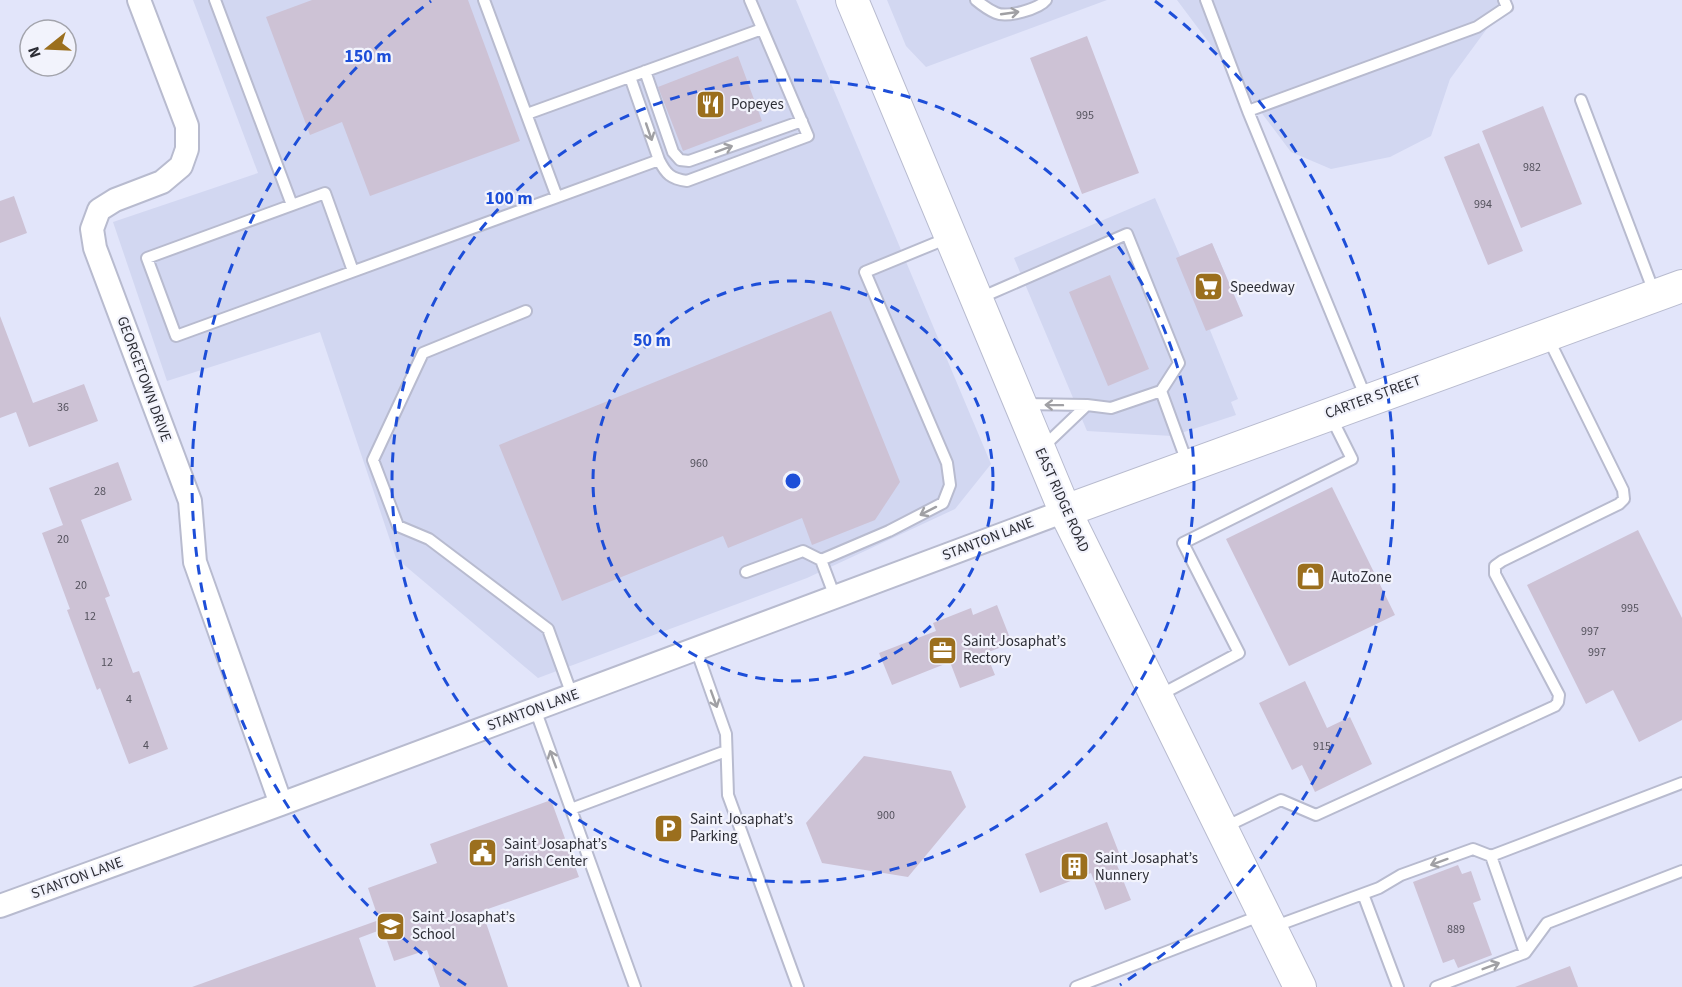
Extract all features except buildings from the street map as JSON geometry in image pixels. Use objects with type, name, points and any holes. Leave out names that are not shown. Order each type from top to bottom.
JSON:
[{"type":"main road","name":"EAST RIDGE ROAD","points":[[852,0],[1065,511],[1300,987]]},
{"type":"main road","name":"CARTER STREET","points":[[1065,511],[1367,399],[1669,291]]},
{"type":"street","name":"GEORGETOWN DRIVE","points":[[139,0],[187,126],[187,149],[181,166],[162,182],[115,200],[99,210],[92,229],[95,248],[190,501],[195,562],[280,804]]},
{"type":"street","name":"STANTON LANE","points":[[0,906],[1065,511]]},
{"type":"lane","points":[[215,0],[292,205]]},
{"type":"lane","points":[[484,0],[557,197]]},
{"type":"lane","points":[[630,77],[658,160],[665,173],[675,179],[687,180],[808,136],[750,0]]},
{"type":"lane","points":[[976,0],[999,15],[1016,13],[1042,5],[1046,0]]},
{"type":"lane","points":[[1206,0],[1248,111],[1367,399]]},
{"type":"lane","points":[[1248,111],[1477,27],[1507,7],[1504,0]]},
{"type":"lane","points":[[527,114],[762,29]]},
{"type":"lane","points":[[645,71],[673,152],[680,160],[689,161],[802,121]]},
{"type":"lane","points":[[1581,100],[1669,291]]},
{"type":"lane","points":[[353,271],[325,193],[147,258],[176,336],[658,160]]},
{"type":"lane","points":[[977,299],[1127,234],[1179,363],[1161,391],[1111,408],[1087,405],[1021,404]]},
{"type":"lane","points":[[821,560],[889,531],[943,503],[950,485],[947,463],[865,272],[951,237]]},
{"type":"lane","points":[[526,311],[423,353],[373,460],[398,526],[429,539],[548,628],[572,695]]},
{"type":"lane","points":[[1222,828],[1281,800],[1316,815],[1463,749],[1555,706],[1558,702],[1559,695],[1495,574],[1494,567],[1619,504],[1624,499],[1623,490],[1546,334]]},
{"type":"lane","points":[[1161,391],[1188,465]]},
{"type":"lane","points":[[1040,450],[1087,405]]},
{"type":"lane","points":[[1157,697],[1239,653],[1183,543],[1352,459],[1329,413]]},
{"type":"lane","points":[[746,572],[803,551],[821,560],[835,597]]},
{"type":"lane","points":[[696,649],[726,734],[728,795],[798,987]]},
{"type":"lane","points":[[535,709],[634,987]]},
{"type":"lane","points":[[571,809],[726,751]]},
{"type":"lane","points":[[1076,987],[1268,921],[1363,894],[1401,875],[1473,849],[1491,856],[1682,783]]},
{"type":"lane","points":[[1491,856],[1525,953]]},
{"type":"lane","points":[[1436,987],[1525,953],[1547,923],[1682,871]]},
{"type":"lane","points":[[1363,894],[1398,987]]},
{"type":"shaded area","points":[[193,0],[796,0],[991,464],[955,509],[807,578],[538,678],[396,558],[320,332],[167,381],[113,222],[258,173]]},
{"type":"shaded area","points":[[887,0],[1107,0],[926,67],[906,46]]},
{"type":"shaded area","points":[[1177,0],[1508,0],[1450,79],[1431,136],[1390,157],[1331,169],[1291,152]]},
{"type":"shaded area","points":[[1155,198],[1180,256],[1212,243],[1243,316],[1210,330],[1238,399],[1231,402],[1236,415],[1172,436],[1087,431],[1014,258]]},
{"type":"place","name":"Popeyes","points":[[710,104]]},
{"type":"place","name":"Speedway","points":[[1209,287]]},
{"type":"place","name":"AutoZone","points":[[1310,577]]},
{"type":"place","name":"Saint Josaphat’s Rectory","points":[[942,650]]},
{"type":"place","name":"Saint Josaphat’s Parking","points":[[669,828]]},
{"type":"place","name":"Saint Josaphat’s Parish Center","points":[[483,853]]},
{"type":"place","name":"Saint Josaphat’s Nunnery","points":[[1074,867]]},
{"type":"place","name":"Saint Josaphat’s School","points":[[391,926]]}]
